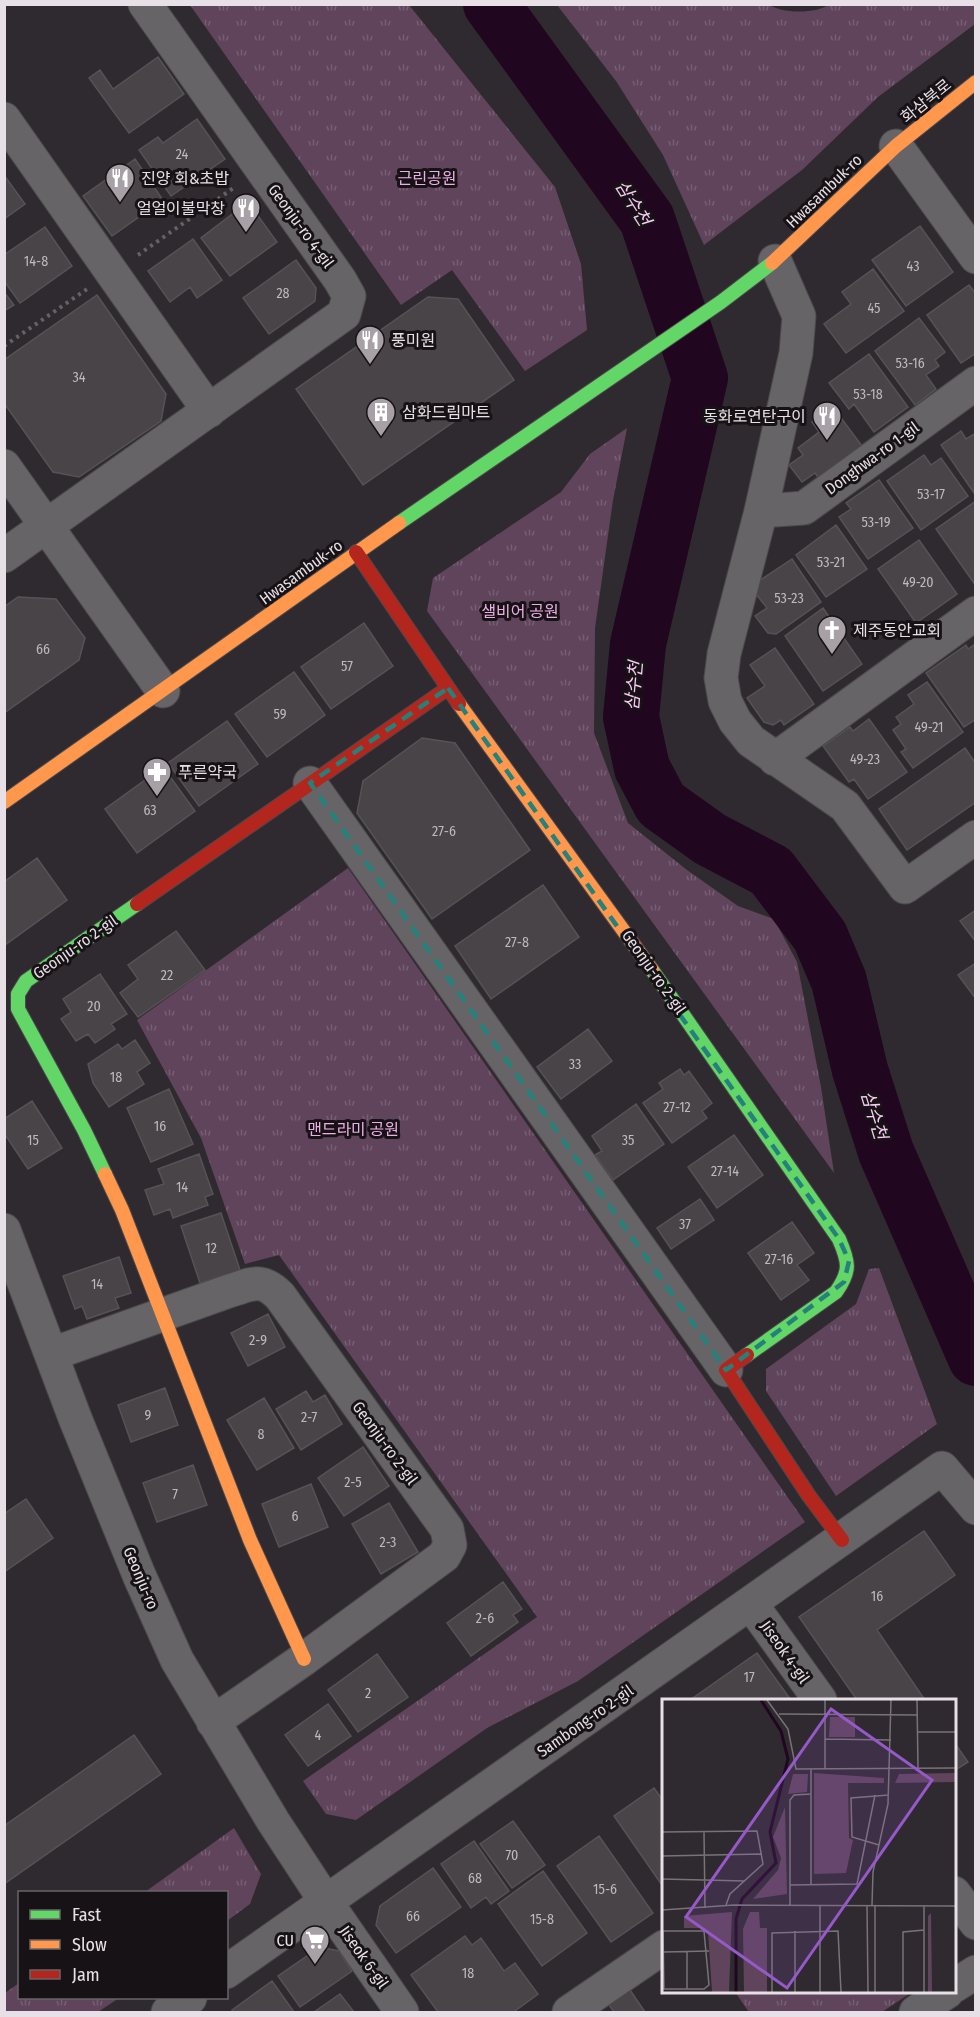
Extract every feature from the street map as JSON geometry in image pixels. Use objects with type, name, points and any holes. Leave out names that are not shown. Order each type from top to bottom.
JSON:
[{"type":"street","name":"Geonju-ro 4-gil","points":[[4,556],[344,314],[349,296],[145,4]]},
{"type":"street","name":"화삼북로","points":[[896,146],[975,82]]},
{"type":"street","points":[[4,119],[209,411]]},
{"type":"street","points":[[896,146],[975,257]]},
{"type":"street","name":"Hwasambuk-ro","points":[[4,802],[164,691],[356,552],[721,302],[775,261],[896,146]]},
{"type":"street","points":[[775,261],[798,316],[796,353],[761,511],[724,654],[721,678],[725,701],[735,721],[751,741],[845,806],[905,887],[975,837]]},
{"type":"street","name":"Donghwa-ro 1-gil","points":[[761,511],[804,508],[975,383]]},
{"type":"street","points":[[4,466],[164,691]]},
{"type":"street","points":[[356,552],[448,687]]},
{"type":"street","points":[[774,759],[975,613]]},
{"type":"street","name":"Geonju-ro 2-gil","points":[[304,1659],[250,1540],[122,1210],[84,1130],[18,1009],[16,1000],[20,988],[26,981],[448,687],[662,983],[831,1224],[845,1250],[849,1261],[849,1271],[836,1292],[726,1370]]},
{"type":"street","points":[[310,783],[726,1370],[809,1496],[842,1540]]},
{"type":"street","name":"Geonju-ro","points":[[4,1230],[139,1575],[177,1660],[213,1722],[326,1902]]},
{"type":"street","name":"Geonju-ro 2-gil","points":[[163,1316],[250,1284],[264,1283],[272,1288],[447,1529],[450,1545],[444,1556],[304,1659],[213,1722]]},
{"type":"street","points":[[52,1354],[163,1316]]},
{"type":"street","name":"Sambong-ro 2-gil","points":[[228,1971],[942,1468],[975,1508]]},
{"type":"street","name":"Jiseok 4-gil","points":[[751,1604],[819,1699]]},
{"type":"street","points":[[956,1896],[975,1923]]},
{"type":"street","name":"Jiseok 6-gil","points":[[326,1902],[402,2013]]},
{"type":"street","points":[[569,2013],[662,1948]]},
{"type":"street","points":[[956,1985],[975,1972]]},
{"type":"street","points":[[916,2013],[946,1993]]},
{"type":"street","points":[[168,2013],[189,1999]]},
{"type":"highlighted area","points":[[448,688],[839,1239],[849,1261],[844,1282],[726,1370],[310,783]]},
{"type":"green space","points":[[768,4],[781,10],[799,12],[817,10],[830,4],[975,5],[975,24],[878,97],[802,170],[704,245],[663,155],[616,81],[557,5]]},
{"type":"green space","name":"근린공원","points":[[190,5],[409,5],[555,187],[581,264],[587,330],[525,371],[452,270],[401,305]]},
{"type":"green space","name":"샐비어 공원","points":[[627,428],[613,500],[595,628],[594,733],[628,823],[687,870],[738,906],[774,919],[797,962],[821,1087],[834,1173],[427,611],[433,578],[561,492],[590,454]]},
{"type":"green space","name":"맨드라미 공원","points":[[348,868],[805,1522],[578,1681],[487,1728],[356,1820],[326,1814],[303,1781],[537,1617],[279,1255],[245,1264],[201,1138],[137,1020]]},
{"type":"green space","points":[[879,1268],[937,1424],[836,1496],[766,1391],[766,1369],[856,1304],[869,1269]]},
{"type":"green space","points":[[234,1828],[261,1874],[250,1904],[228,1920],[228,1891],[146,1891]]},
{"type":"green space","points":[[18,1984],[18,1999],[118,1999],[98,2012],[5,2012],[5,1993]]},
{"type":"green space","points":[[736,1993],[910,1993],[882,2012],[749,2012]]},
{"type":"building","points":[[158,57],[184,94],[129,133],[89,78],[100,70],[113,89]]},
{"type":"building","points":[[197,119],[225,159],[171,196],[139,150],[158,137],[163,143]]},
{"type":"building","points":[[135,159],[163,200],[112,236],[83,196]]},
{"type":"building","points":[[4,175],[25,204],[4,219]]},
{"type":"building","points":[[248,202],[277,242],[230,276],[201,238]]},
{"type":"building","points":[[920,226],[953,272],[906,306],[872,260]]},
{"type":"building","points":[[45,227],[72,266],[20,303],[4,281],[4,255]]},
{"type":"building","points":[[193,239],[222,280],[197,298],[190,287],[170,302],[148,271]]},
{"type":"building","points":[[296,260],[316,288],[315,301],[269,334],[243,298]]},
{"type":"building","points":[[873,269],[904,311],[846,353],[824,324],[851,304],[842,292]]},
{"type":"building","points":[[969,285],[976,294],[976,353],[961,363],[927,315]]},
{"type":"building","points":[[4,292],[14,305],[4,311]]},
{"type":"building","points":[[97,295],[166,394],[161,421],[79,477],[53,472],[4,403],[4,360]]},
{"type":"building","name":"삼화드림마트","points":[[428,297],[458,299],[514,380],[363,485],[296,389]]},
{"type":"building","points":[[919,318],[945,352],[935,360],[939,366],[926,375],[936,389],[915,405],[875,351]]},
{"type":"building","points":[[869,354],[908,407],[874,432],[854,404],[849,409],[829,383]]},
{"type":"building","points":[[833,407],[862,446],[818,477],[815,473],[802,482],[789,465],[803,455],[798,448],[819,432],[812,422]]},
{"type":"building","points":[[961,431],[966,439],[976,433],[974,493],[941,445]]},
{"type":"building","points":[[924,455],[931,465],[941,458],[968,496],[921,530],[887,481]]},
{"type":"building","points":[[879,480],[913,528],[868,559],[839,517],[851,509],[846,503]]},
{"type":"building","points":[[976,501],[976,581],[974,583],[936,529]]},
{"type":"building","points":[[836,525],[867,569],[826,597],[796,555]]},
{"type":"building","points":[[919,540],[957,594],[916,623],[878,569]]},
{"type":"building","points":[[792,559],[821,602],[776,634],[768,633],[755,616],[767,608],[756,594],[759,581]]},
{"type":"building","points":[[18,597],[56,599],[85,638],[79,660],[4,713],[4,607]]},
{"type":"building","points":[[823,608],[862,664],[823,691],[785,636]]},
{"type":"building","points":[[364,623],[393,666],[331,709],[301,667]]},
{"type":"building","points":[[966,645],[968,649],[974,645],[976,647],[976,719],[964,727],[926,673]]},
{"type":"building","points":[[775,648],[814,704],[784,725],[781,720],[773,725],[764,722],[747,698],[765,686],[750,665]]},
{"type":"building","points":[[294,672],[325,715],[267,757],[235,714]]},
{"type":"building","points":[[927,682],[963,732],[913,768],[901,752],[906,749],[893,730],[901,724],[896,717],[914,704],[908,695]]},
{"type":"building","points":[[869,719],[907,772],[868,799],[854,779],[849,782],[823,746],[850,727],[853,731]]},
{"type":"building","points":[[227,721],[258,764],[199,806],[168,763]]},
{"type":"building","points":[[422,738],[455,743],[530,850],[432,919],[357,813],[363,781]]},
{"type":"building","points":[[965,748],[976,764],[976,802],[907,850],[879,809]]},
{"type":"building","points":[[163,767],[195,811],[137,853],[105,809]]},
{"type":"building","points":[[37,858],[67,900],[5,945],[4,882]]},
{"type":"building","points":[[543,885],[579,937],[491,999],[455,946]]},
{"type":"building","points":[[976,910],[976,942],[960,921]]},
{"type":"building","points":[[176,931],[205,970],[138,1017],[120,993],[138,979],[128,965]]},
{"type":"building","points":[[976,963],[976,999],[958,975]]},
{"type":"building","points":[[100,974],[127,1014],[111,1024],[115,1029],[95,1043],[88,1034],[76,1041],[61,1019],[71,1012],[63,999]]},
{"type":"building","points":[[588,1029],[612,1061],[561,1099],[537,1067]]},
{"type":"building","points":[[135,1040],[150,1063],[137,1072],[144,1084],[109,1107],[93,1083],[88,1064],[118,1044],[122,1049]]},
{"type":"building","points":[[680,1069],[684,1075],[689,1071],[712,1103],[702,1111],[707,1118],[672,1143],[643,1103],[663,1089],[659,1083]]},
{"type":"building","points":[[169,1089],[193,1144],[151,1162],[127,1108]]},
{"type":"building","points":[[32,1101],[62,1148],[28,1169],[4,1133],[4,1119]]},
{"type":"building","points":[[636,1104],[664,1144],[613,1180],[595,1155],[602,1151],[592,1136]]},
{"type":"building","points":[[734,1135],[763,1175],[717,1208],[688,1167]]},
{"type":"building","points":[[199,1154],[213,1194],[205,1197],[208,1205],[173,1218],[170,1209],[154,1215],[145,1190],[164,1184],[158,1169]]},
{"type":"building","points":[[700,1199],[714,1220],[671,1249],[657,1228]]},
{"type":"building","points":[[221,1213],[240,1270],[200,1283],[181,1226]]},
{"type":"building","points":[[792,1222],[814,1253],[797,1265],[809,1280],[781,1300],[748,1253]]},
{"type":"building","points":[[119,1257],[131,1293],[115,1298],[119,1308],[87,1319],[82,1306],[75,1309],[63,1276]]},
{"type":"building","points":[[268,1314],[285,1347],[248,1366],[231,1333]]},
{"type":"building","points":[[165,1388],[178,1425],[131,1442],[118,1405]]},
{"type":"building","points":[[306,1391],[313,1402],[325,1395],[342,1424],[301,1450],[276,1409]]},
{"type":"building","points":[[264,1398],[294,1448],[257,1470],[227,1420]]},
{"type":"building","points":[[363,1447],[389,1486],[344,1516],[318,1478]]},
{"type":"building","points":[[193,1465],[207,1505],[157,1522],[143,1483]]},
{"type":"building","points":[[311,1484],[328,1527],[279,1547],[262,1504]]},
{"type":"building","points":[[26,1499],[53,1538],[4,1572],[4,1514]]},
{"type":"building","points":[[389,1503],[418,1552],[381,1574],[352,1524]]},
{"type":"building","points":[[924,1531],[955,1575],[877,1630],[924,1699],[856,1699],[799,1617]]},
{"type":"building","points":[[503,1582],[522,1609],[513,1615],[518,1622],[471,1656],[447,1623]]},
{"type":"building","points":[[757,1653],[790,1699],[691,1699]]},
{"type":"building","points":[[377,1654],[408,1697],[358,1732],[328,1690]]},
{"type":"building","points":[[328,1704],[351,1736],[308,1766],[285,1735]]},
{"type":"building","points":[[134,1735],[161,1774],[4,1884],[4,1826]]},
{"type":"building","points":[[956,1745],[968,1762],[956,1770]]},
{"type":"building","points":[[654,1788],[662,1799],[662,1885],[614,1816]]},
{"type":"building","points":[[513,1821],[545,1865],[512,1888],[480,1844]]},
{"type":"building","points":[[599,1836],[653,1913],[611,1942],[557,1866]]},
{"type":"building","points":[[474,1841],[509,1891],[491,1904],[486,1897],[471,1908],[441,1864]]},
{"type":"building","points":[[433,1868],[461,1907],[396,1953],[376,1925],[380,1906]]},
{"type":"building","points":[[543,1871],[587,1933],[542,1966],[498,1904]]},
{"type":"building","points":[[465,1936],[472,1945],[481,1938],[504,1971],[515,1963],[538,1994],[516,2012],[438,2012],[411,1975]]},
{"type":"building","points":[[320,1947],[339,1951],[352,1971],[300,2007],[278,1976]]},
{"type":"building","points":[[272,1981],[294,2012],[234,2012],[232,2010]]},
{"type":"building","points":[[630,1990],[645,2012],[614,2012],[609,2005]]},
{"type":"building","points":[[340,1994],[354,2012],[314,2012]]},
{"type":"waterway","name":"삼수천","points":[[491,4],[647,219],[700,378],[638,644],[631,717],[642,768],[661,804],[710,839],[771,871],[820,936],[839,981],[860,1070],[886,1152],[976,1358]]},
{"type":"traffic: fast","points":[[399,523],[721,302],[772,263]]},
{"type":"traffic: fast","points":[[105,1174],[84,1130],[18,1009],[18,994],[26,981],[137,904]]},
{"type":"traffic: fast","points":[[652,970],[839,1239],[845,1254],[846,1272],[836,1292],[747,1355]]},
{"type":"traffic: slow","points":[[772,263],[896,146],[976,82]]},
{"type":"traffic: slow","points":[[4,802],[399,523]]},
{"type":"traffic: slow","points":[[459,704],[652,970]]},
{"type":"traffic: slow","points":[[105,1174],[122,1210],[250,1540],[304,1659]]},
{"type":"traffic: jam","points":[[356,552],[459,704]]},
{"type":"traffic: jam","points":[[137,904],[448,688]]},
{"type":"traffic: jam","points":[[747,1355],[726,1370],[809,1496],[842,1540]]},
{"type":"place","name":"진양 회&초밥","points":[[120,204]]},
{"type":"place","name":"얼얼이불막창","points":[[246,234]]},
{"type":"place","name":"풍미원","points":[[370,366]]},
{"type":"place","name":"삼화드림마트","points":[[381,438]]},
{"type":"place","name":"동화로연탄구이","points":[[827,442]]},
{"type":"place","name":"제주동안교회","points":[[832,656]]},
{"type":"place","name":"푸른약국","points":[[157,798]]},
{"type":"place","name":"CU","points":[[315,1966]]}]
